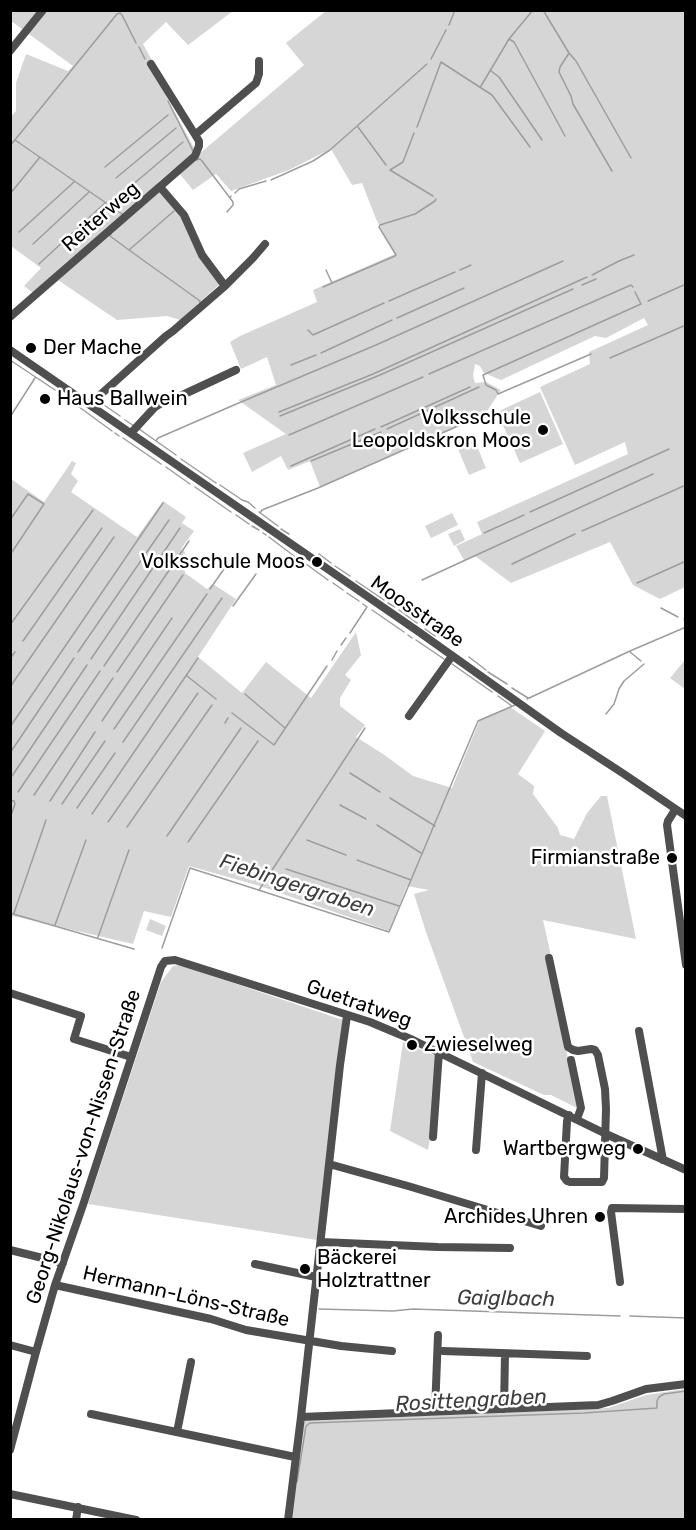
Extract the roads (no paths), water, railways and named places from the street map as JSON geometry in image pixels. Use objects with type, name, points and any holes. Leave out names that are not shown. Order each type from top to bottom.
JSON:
[{"type":"street","points":[[10,51],[44,10]]},
{"type":"street","points":[[151,64],[196,134],[256,83],[259,61]]},
{"type":"street","name":"Reiterweg","points":[[10,317],[195,156],[199,146],[196,134]]},
{"type":"street","points":[[160,187],[184,215],[202,255],[225,286]]},
{"type":"street","points":[[90,404],[225,286],[265,244]]},
{"type":"street","name":"Moosstraße","points":[[10,350],[252,516],[561,733],[686,816]]},
{"type":"street","points":[[131,433],[155,407],[163,402],[236,370]]},
{"type":"street","points":[[409,716],[452,656]]},
{"type":"street","points":[[675,810],[668,825],[686,964]]},
{"type":"street","points":[[549,958],[568,1047],[578,1051],[596,1050],[598,1055],[605,1089],[606,1134],[602,1182],[567,1181],[564,1177],[567,1121],[581,1108],[571,1060]]},
{"type":"street","name":"Guetratweg","points":[[165,961],[176,960],[370,1022],[439,1052],[606,1134],[686,1170]]},
{"type":"street","name":"Georg-Nikolaus-von-Nissen-Straße","points":[[10,1450],[14,1422],[55,1286],[161,967],[165,961]]},
{"type":"street","points":[[10,993],[81,1016],[74,1039],[131,1057]]},
{"type":"street","points":[[288,1520],[347,1016]]},
{"type":"street","points":[[639,1030],[663,1160]]},
{"type":"street","points":[[433,1137],[439,1052]]},
{"type":"street","points":[[476,1150],[482,1073]]},
{"type":"street","points":[[329,1164],[541,1227]]},
{"type":"street","points":[[620,1282],[612,1208],[686,1209]]},
{"type":"street","points":[[321,1242],[510,1248]]},
{"type":"street","points":[[10,1250],[63,1263]]},
{"type":"street","points":[[255,1264],[316,1277]]},
{"type":"street","name":"Hermann-Löns-Straße","points":[[55,1286],[211,1318],[246,1330],[309,1341]]},
{"type":"street","points":[[435,1411],[438,1335]]},
{"type":"street","points":[[309,1341],[392,1351]]},
{"type":"street","points":[[10,1345],[36,1352]]},
{"type":"street","points":[[443,1351],[587,1356]]},
{"type":"street","points":[[504,1354],[504,1408]]},
{"type":"street","points":[[177,1432],[191,1362]]},
{"type":"street","points":[[301,1417],[598,1405],[646,1389],[686,1383]]},
{"type":"street","points":[[91,1414],[295,1457]]},
{"type":"street","points":[[10,1494],[78,1507],[115,1518],[136,1520]]},
{"type":"street","points":[[76,1520],[78,1507]]},
{"type":"waterway","points":[[449,25],[455,10]]},
{"type":"waterway","points":[[481,86],[509,39],[533,10]]},
{"type":"waterway","points":[[543,10],[569,53],[559,72],[573,104],[612,171]]},
{"type":"waterway","points":[[10,146],[117,14],[122,15],[136,43]]},
{"type":"waterway","points":[[431,59],[446,30]]},
{"type":"waterway","points":[[509,39],[514,42],[565,136]]},
{"type":"waterway","points":[[139,47],[145,59]]},
{"type":"waterway","points":[[569,53],[576,61],[631,158]]},
{"type":"waterway","points":[[417,127],[441,62],[492,95],[530,147]]},
{"type":"waterway","points":[[271,180],[313,161],[330,150],[427,64]]},
{"type":"waterway","points":[[491,71],[499,77],[542,140]]},
{"type":"waterway","points":[[168,101],[193,151]]},
{"type":"waterway","points":[[105,167],[168,115]]},
{"type":"waterway","points":[[358,127],[386,165]]},
{"type":"waterway","points":[[116,178],[176,128]]},
{"type":"waterway","points":[[414,133],[403,162],[390,170],[433,196]]},
{"type":"waterway","points":[[15,140],[122,214]]},
{"type":"waterway","points":[[124,192],[183,142]]},
{"type":"waterway","points":[[10,194],[40,157]]},
{"type":"waterway","points":[[196,160],[202,161],[230,198],[231,196]]},
{"type":"waterway","points":[[235,193],[239,189],[266,181]]},
{"type":"waterway","points":[[19,232],[74,182]]},
{"type":"waterway","points":[[33,244],[89,192]]},
{"type":"waterway","points":[[227,212],[233,205],[230,198]]},
{"type":"waterway","points":[[323,287],[395,256],[380,225],[415,214],[436,199]]},
{"type":"waterway","points":[[39,264],[105,203]]},
{"type":"waterway","points":[[129,250],[174,211]]},
{"type":"waterway","points":[[111,234],[110,236],[200,301],[200,304]]},
{"type":"waterway","points":[[592,275],[634,255]]},
{"type":"waterway","points":[[156,441],[158,438],[376,345],[563,261]]},
{"type":"waterway","points":[[460,270],[471,265]]},
{"type":"waterway","points":[[326,270],[332,283]]},
{"type":"waterway","points":[[389,301],[455,272]]},
{"type":"waterway","points":[[279,412],[373,374],[587,277]]},
{"type":"waterway","points":[[582,285],[596,279]]},
{"type":"waterway","points":[[648,301],[686,284]]},
{"type":"waterway","points":[[429,374],[631,285],[633,287]]},
{"type":"waterway","points":[[397,318],[464,288]]},
{"type":"waterway","points":[[280,416],[380,375],[573,289]]},
{"type":"waterway","points":[[591,354],[498,394],[496,390],[486,385],[483,375],[641,304],[635,292]]},
{"type":"waterway","points":[[308,330],[313,335],[384,303]]},
{"type":"waterway","points":[[321,353],[392,320]]},
{"type":"waterway","points":[[610,358],[686,325]]},
{"type":"waterway","points":[[291,365],[316,355]]},
{"type":"waterway","points":[[10,360],[55,390]]},
{"type":"waterway","points":[[289,435],[423,377]]},
{"type":"waterway","points":[[10,417],[35,378]]},
{"type":"waterway","points":[[381,427],[470,387]]},
{"type":"waterway","points":[[387,429],[479,387]]},
{"type":"waterway","points":[[60,393],[112,431]]},
{"type":"waterway","points":[[104,405],[120,416]]},
{"type":"waterway","points":[[260,513],[262,510],[318,488],[485,414]]},
{"type":"waterway","points":[[125,420],[134,426]]},
{"type":"waterway","points":[[139,429],[176,455]]},
{"type":"waterway","points":[[291,466],[375,429]]},
{"type":"waterway","points":[[311,461],[381,432]]},
{"type":"waterway","points":[[115,433],[119,436]]},
{"type":"waterway","points":[[123,438],[161,464]]},
{"type":"waterway","points":[[530,512],[669,449]]},
{"type":"waterway","points":[[181,459],[216,483]]},
{"type":"waterway","points":[[166,467],[190,484]]},
{"type":"waterway","points":[[422,580],[653,474]]},
{"type":"waterway","points":[[220,485],[255,508]]},
{"type":"waterway","points":[[582,531],[686,485]]},
{"type":"waterway","points":[[195,487],[231,512]]},
{"type":"waterway","points":[[10,520],[28,494],[44,504],[10,555]]},
{"type":"waterway","points":[[10,727],[163,503]]},
{"type":"waterway","points":[[10,625],[93,510]]},
{"type":"waterway","points":[[259,512],[278,526]]},
{"type":"waterway","points":[[236,515],[249,524]]},
{"type":"waterway","points":[[484,533],[524,515]]},
{"type":"waterway","points":[[78,652],[169,520]]},
{"type":"waterway","points":[[252,526],[259,530]]},
{"type":"waterway","points":[[23,641],[102,528]]},
{"type":"waterway","points":[[91,659],[180,528]]},
{"type":"waterway","points":[[281,529],[289,534]]},
{"type":"waterway","points":[[512,564],[575,534]]},
{"type":"waterway","points":[[10,687],[114,537]]},
{"type":"waterway","points":[[269,537],[302,562]]},
{"type":"waterway","points":[[104,666],[189,541]]},
{"type":"waterway","points":[[319,554],[331,563]]},
{"type":"waterway","points":[[210,589],[233,556]]},
{"type":"waterway","points":[[637,583],[686,561]]},
{"type":"waterway","points":[[306,564],[328,580]]},
{"type":"waterway","points":[[335,566],[350,576]]},
{"type":"waterway","points":[[233,606],[256,574]]},
{"type":"waterway","points":[[117,672],[183,575]]},
{"type":"waterway","points":[[356,581],[384,600]]},
{"type":"waterway","points":[[333,583],[343,590]]},
{"type":"waterway","points":[[347,593],[359,601]]},
{"type":"waterway","points":[[114,729],[207,594]]},
{"type":"waterway","points":[[123,742],[222,598]]},
{"type":"waterway","points":[[388,603],[395,607]]},
{"type":"waterway","points":[[350,633],[367,607],[363,604]]},
{"type":"waterway","points":[[661,608],[678,617]]},
{"type":"waterway","points":[[372,610],[404,632]]},
{"type":"waterway","points":[[399,610],[417,623]]},
{"type":"waterway","points":[[102,721],[172,618]]},
{"type":"waterway","name":"Fiebingergraben","points":[[527,699],[686,627]]},
{"type":"waterway","points":[[425,629],[435,636]]},
{"type":"waterway","points":[[408,635],[412,638]]},
{"type":"waterway","points":[[341,645],[346,638]]},
{"type":"waterway","points":[[416,640],[444,659]]},
{"type":"waterway","points":[[332,660],[337,651]]},
{"type":"waterway","points":[[10,659],[15,652]]},
{"type":"waterway","points":[[630,652],[641,661]]},
{"type":"waterway","points":[[469,657],[486,670]]},
{"type":"waterway","points":[[10,753],[74,658]]},
{"type":"waterway","points":[[92,814],[198,658]]},
{"type":"waterway","points":[[452,664],[492,692]]},
{"type":"waterway","points":[[606,714],[614,704],[624,681],[644,664]]},
{"type":"waterway","points":[[10,779],[87,665]]},
{"type":"waterway","points":[[232,713],[274,745],[327,666]]},
{"type":"waterway","points":[[18,792],[100,671]]},
{"type":"waterway","points":[[488,672],[507,684]]},
{"type":"waterway","points":[[187,676],[216,699]]},
{"type":"waterway","points":[[34,795],[113,678]]},
{"type":"waterway","points":[[512,688],[528,698]]},
{"type":"waterway","points":[[108,822],[198,693]]},
{"type":"waterway","points":[[245,694],[285,728]]},
{"type":"waterway","points":[[498,696],[512,706]]},
{"type":"waterway","points":[[127,827],[212,705]]},
{"type":"waterway","name":"Fiebingergraben","points":[[162,948],[190,868],[389,932],[478,721],[515,705]]},
{"type":"waterway","points":[[225,723],[228,718]]},
{"type":"waterway","points":[[167,836],[241,728]]},
{"type":"waterway","points":[[259,890],[365,728]]},
{"type":"waterway","points":[[50,801],[95,732]]},
{"type":"waterway","points":[[62,804],[105,741]]},
{"type":"waterway","points":[[188,842],[258,741]]},
{"type":"waterway","points":[[77,808],[115,753]]},
{"type":"waterway","points":[[350,773],[380,792]]},
{"type":"waterway","points":[[390,798],[435,826]]},
{"type":"waterway","points":[[10,800],[15,804],[10,818]]},
{"type":"waterway","points":[[340,805],[366,819]]},
{"type":"waterway","points":[[14,913],[46,820]]},
{"type":"waterway","points":[[377,825],[421,853]]},
{"type":"waterway","points":[[55,925],[86,840]]},
{"type":"waterway","points":[[307,840],[346,855]]},
{"type":"waterway","points":[[98,937],[129,850]]},
{"type":"waterway","points":[[357,860],[411,880]]},
{"type":"waterway","points":[[286,869],[399,906]]},
{"type":"waterway","name":"Fiebingergraben","points":[[10,913],[134,949]]},
{"type":"waterway","name":"Gaiglbach","points":[[319,1309],[393,1311],[413,1309],[620,1316]]},
{"type":"waterway","name":"Gaiglbach","points":[[630,1316],[686,1318]]},
{"type":"waterway","name":"Rosittengraben","points":[[297,1482],[306,1426],[310,1423],[584,1413],[657,1408],[657,1401],[664,1394],[686,1391]]},
{"type":"place","name":"Der Mache","points":[[31,348]]},
{"type":"place","name":"Haus Ballwein","points":[[45,399]]},
{"type":"place","name":"Volksschule Leopoldskron Moos","points":[[543,430]]},
{"type":"place","name":"Volksschule Moos","points":[[317,562]]},
{"type":"place","name":"Firmianstraße","points":[[672,858]]},
{"type":"place","name":"Zwieselweg","points":[[412,1045]]},
{"type":"place","name":"Wartbergweg","points":[[638,1149]]},
{"type":"place","name":"Archides Uhren","points":[[600,1217]]},
{"type":"place","name":"Bäckerei Holztrattner","points":[[305,1269]]}]
